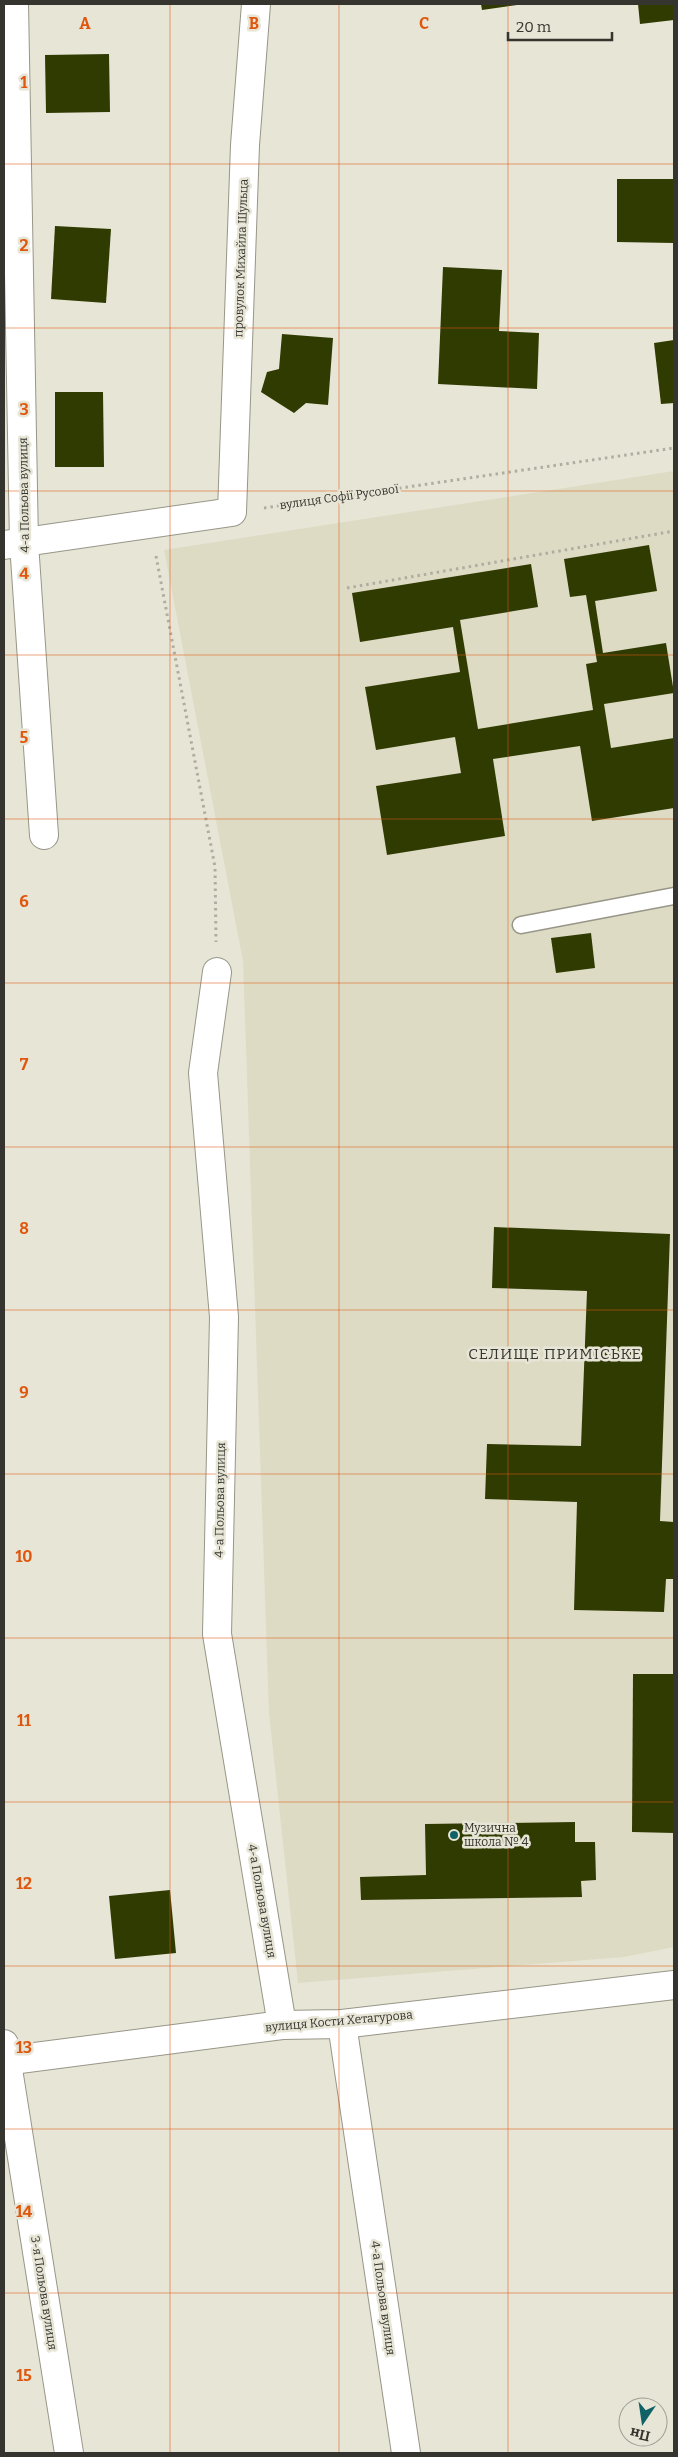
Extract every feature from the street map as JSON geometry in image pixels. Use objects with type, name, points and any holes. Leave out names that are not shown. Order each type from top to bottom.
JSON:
[{"type":"street","name":"4-а Польова вулиця","points":[[14,4],[14,544],[44,835]]},
{"type":"street","name":"провулок Михайла Шульца","points":[[232,512],[245,146],[256,4]]},
{"type":"street","points":[[14,544],[232,512]]},
{"type":"street","name":"4-а Польова вулиця","points":[[216,972],[203,1073],[224,1318],[217,1634],[282,2025]]},
{"type":"street","name":"вулиця Кости Хетагурова","points":[[5,2056],[282,2025],[342,2024],[674,1985]]},
{"type":"street","name":"4-а Польова вулиця","points":[[342,2024],[406,2453]]},
{"type":"street","name":"3-я Польова вулиця","points":[[5,2056],[69,2453]]},
{"type":"lane","points":[[521,925],[674,896]]},
{"type":"path","name":"вулиця Софії Русової","points":[[232,512],[674,448]]},
{"type":"path","points":[[150,525],[215,867],[216,972]]},
{"type":"path","points":[[346,588],[674,530]]},
{"type":"shaded area","points":[[674,471],[674,1947],[624,1957],[298,1983],[269,1713],[243,961],[164,550]]},
{"type":"building","points":[[481,4],[517,4],[517,5],[482,10]]},
{"type":"building","points":[[638,4],[674,4],[674,20],[640,24]]},
{"type":"building","points":[[109,54],[110,112],[46,113],[45,55]]},
{"type":"building","points":[[617,179],[674,179],[674,243],[617,242]]},
{"type":"building","points":[[55,226],[111,229],[106,303],[51,299]]},
{"type":"building","points":[[443,267],[502,270],[499,331],[539,333],[537,389],[438,384]]},
{"type":"building","points":[[282,334],[333,338],[328,405],[306,403],[294,413],[261,392],[267,372],[279,369]]},
{"type":"building","points":[[674,340],[674,403],[661,404],[654,343]]},
{"type":"building","points":[[55,392],[103,392],[104,467],[55,467]]},
{"type":"building","points":[[649,545],[657,591],[595,601],[603,653],[666,643],[674,693],[604,704],[611,748],[674,738],[674,808],[592,821],[580,746],[493,759],[505,836],[387,855],[376,786],[461,773],[455,737],[376,750],[365,687],[460,672],[453,627],[360,642],[352,593],[531,564],[538,607],[460,620],[478,729],[593,710],[586,664],[597,662],[586,595],[570,597],[564,559]]},
{"type":"building","points":[[591,933],[595,968],[556,973],[551,938]]},
{"type":"building","points":[[494,1227],[670,1234],[660,1521],[674,1522],[674,1579],[666,1579],[664,1612],[574,1610],[577,1502],[485,1499],[487,1444],[581,1446],[587,1291],[492,1288]]},
{"type":"building","points":[[633,1674],[674,1674],[674,1833],[632,1832]]},
{"type":"building","points":[[575,1822],[575,1842],[595,1842],[596,1880],[581,1881],[582,1897],[361,1900],[360,1877],[426,1875],[425,1824]]},
{"type":"building","points":[[170,1890],[176,1953],[115,1959],[109,1896]]},
{"type":"place","name":"Музична школа № 4","points":[[454,1835]]},
{"type":"district","name":"СЕЛИЩЕ ПРИМІСЬКЕ","points":[[555,1354]]}]
